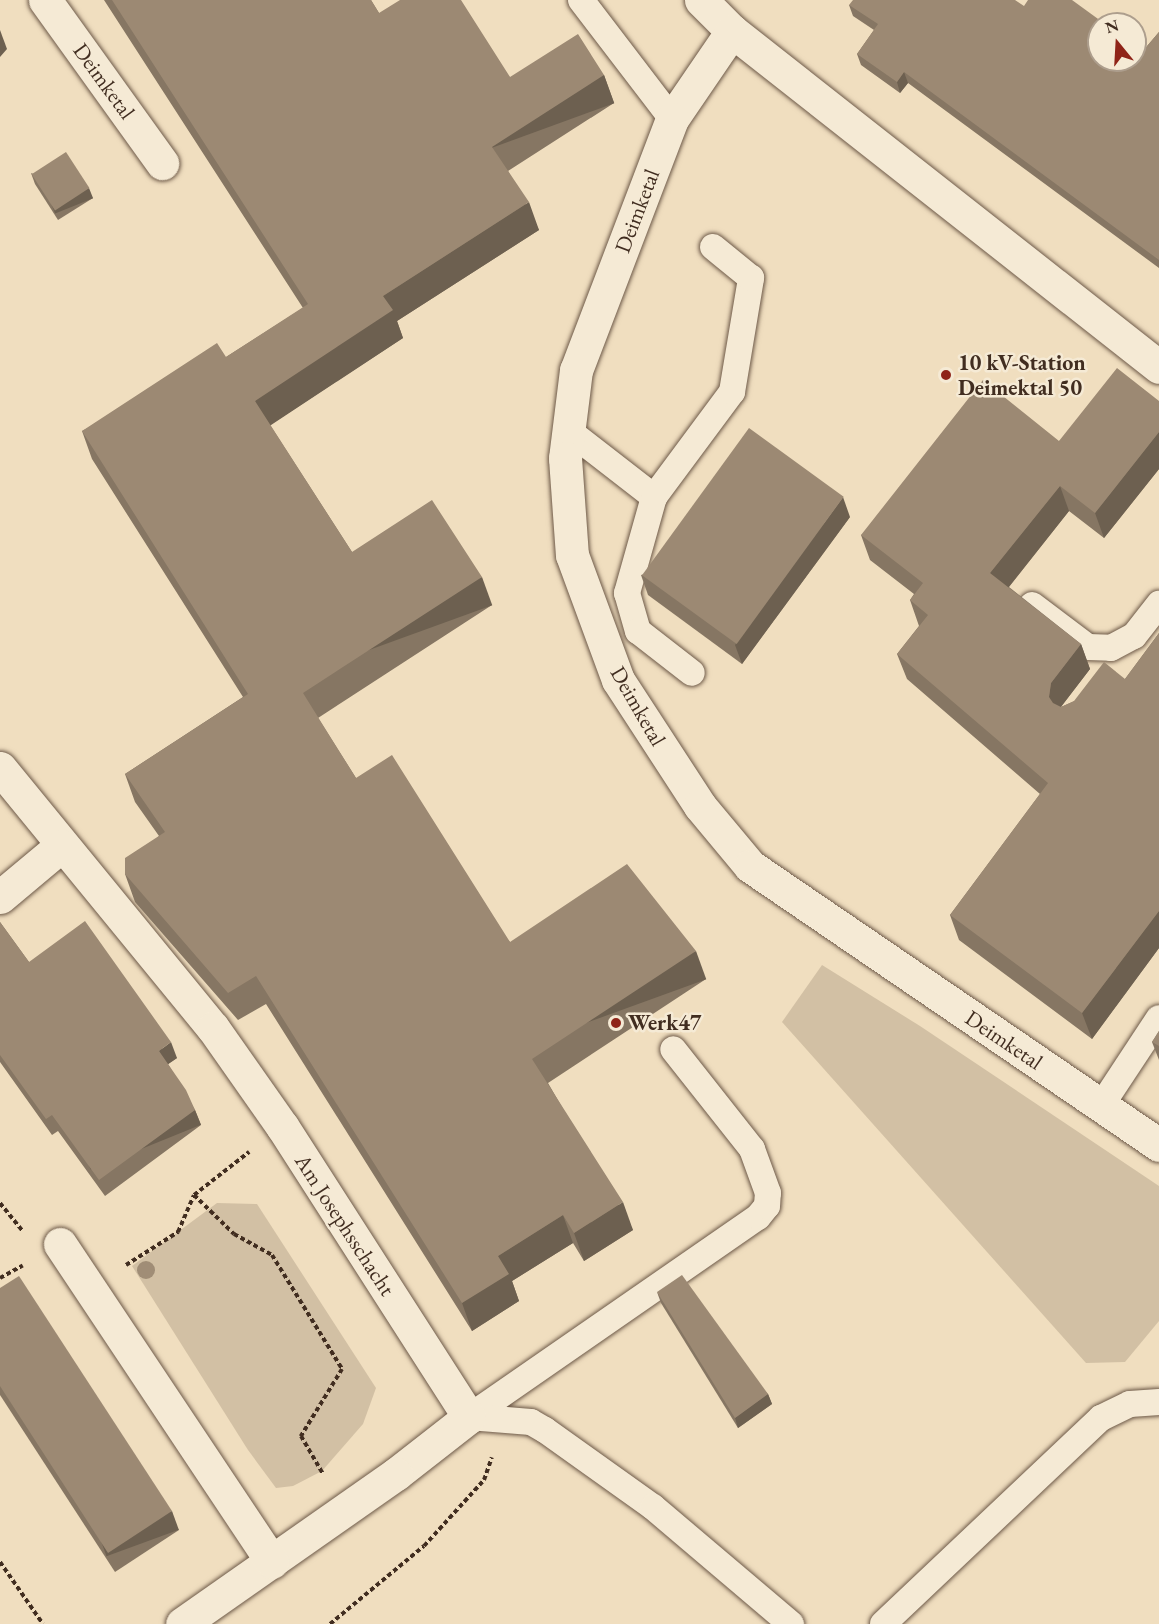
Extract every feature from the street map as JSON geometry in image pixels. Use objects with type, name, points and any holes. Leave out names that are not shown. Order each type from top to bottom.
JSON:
[{"type":"street","name":"Deimketal","points":[[45,0],[162,163]]},
{"type":"street","points":[[701,0],[732,31],[1159,367]]},
{"type":"street","name":"Deimketal","points":[[732,31],[672,119],[576,370],[566,458],[572,555],[618,680],[700,806],[750,866],[1159,1145]]},
{"type":"street","name":"Am Josephsschacht","points":[[0,768],[61,846],[213,1028],[282,1126],[469,1417]]},
{"type":"street","points":[[0,897],[61,846]]},
{"type":"street","points":[[60,1244],[272,1562]]},
{"type":"street","points":[[182,1624],[272,1562],[469,1417]]},
{"type":"lane","points":[[581,0],[672,119]]},
{"type":"lane","points":[[692,673],[638,632],[627,593],[654,497],[732,392],[751,278],[713,247]]},
{"type":"lane","points":[[569,431],[654,497]]},
{"type":"lane","points":[[1106,672],[1159,604]]},
{"type":"lane","points":[[1032,605],[1088,647],[1111,648],[1134,636]]},
{"type":"lane","points":[[1101,1106],[1159,1018]]},
{"type":"lane","points":[[469,1417],[758,1217],[767,1206],[768,1193],[752,1149],[673,1049]]},
{"type":"lane","points":[[883,1624],[1101,1418],[1130,1404],[1159,1402]]},
{"type":"lane","points":[[469,1417],[531,1422],[545,1430],[653,1508],[791,1624]]},
{"type":"path","points":[[93,1293],[124,1266],[178,1232],[194,1195],[282,1126]]},
{"type":"path","points":[[194,1195],[234,1234],[272,1255],[342,1369],[301,1436]]},
{"type":"path","points":[[330,1624],[424,1546],[484,1480],[493,1444],[469,1417]]},
{"type":"path","points":[[0,1562],[43,1624]]},
{"type":"shaded area","points":[[822,965],[920,1026],[1159,1186],[1159,1321],[1125,1362],[1086,1363],[782,1022]]},
{"type":"shaded area","points":[[217,1203],[257,1204],[376,1388],[363,1424],[322,1471],[293,1486],[276,1488],[248,1450],[132,1266]]},
{"type":"building","points":[[112,0],[371,0],[379,13],[400,0],[461,0],[510,77],[578,34],[604,75],[492,147],[529,202],[383,296],[393,310],[255,401],[352,552],[432,500],[482,577],[303,693],[356,778],[392,755],[510,942],[627,864],[696,951],[532,1059],[623,1202],[574,1233],[563,1215],[498,1256],[509,1274],[462,1303],[256,976],[228,993],[125,874],[125,858],[165,832],[125,774],[248,694],[82,431],[217,343],[226,357],[308,304]]},
{"type":"building","points":[[853,0],[1015,0],[1024,6],[1028,0],[1072,0],[1088,12],[1087,72],[1147,72],[1147,46],[1159,32],[1159,260],[904,72],[897,82],[857,54],[878,24],[849,5]]},
{"type":"building","points":[[66,152],[89,188],[55,210],[32,174]]},
{"type":"building","points":[[1117,368],[1159,401],[1159,432],[1095,513],[1060,486],[990,573],[1081,644],[1051,683],[1049,697],[1053,703],[1061,707],[1074,701],[1104,662],[1125,679],[1159,633],[1159,911],[1082,1013],[950,915],[1048,783],[897,654],[928,615],[910,600],[923,583],[861,535],[983,380],[1059,441]]},
{"type":"building","points":[[749,428],[844,497],[737,644],[642,575]]},
{"type":"building","points":[[85,921],[171,1042],[159,1051],[186,1090],[195,1110],[99,1180],[52,1115],[46,1119],[0,1055],[0,922],[29,962]]},
{"type":"building","points":[[1159,1031],[1159,1046],[1152,1042]]},
{"type":"building","points":[[682,1275],[768,1394],[735,1418],[657,1292]]},
{"type":"building","points":[[19,1276],[172,1511],[108,1553],[0,1386],[0,1288]]},
{"type":"place","name":"10 kV-Station Deimektal 50","points":[[946,375]]},
{"type":"place","name":"Werk47","points":[[616,1023]]}]
